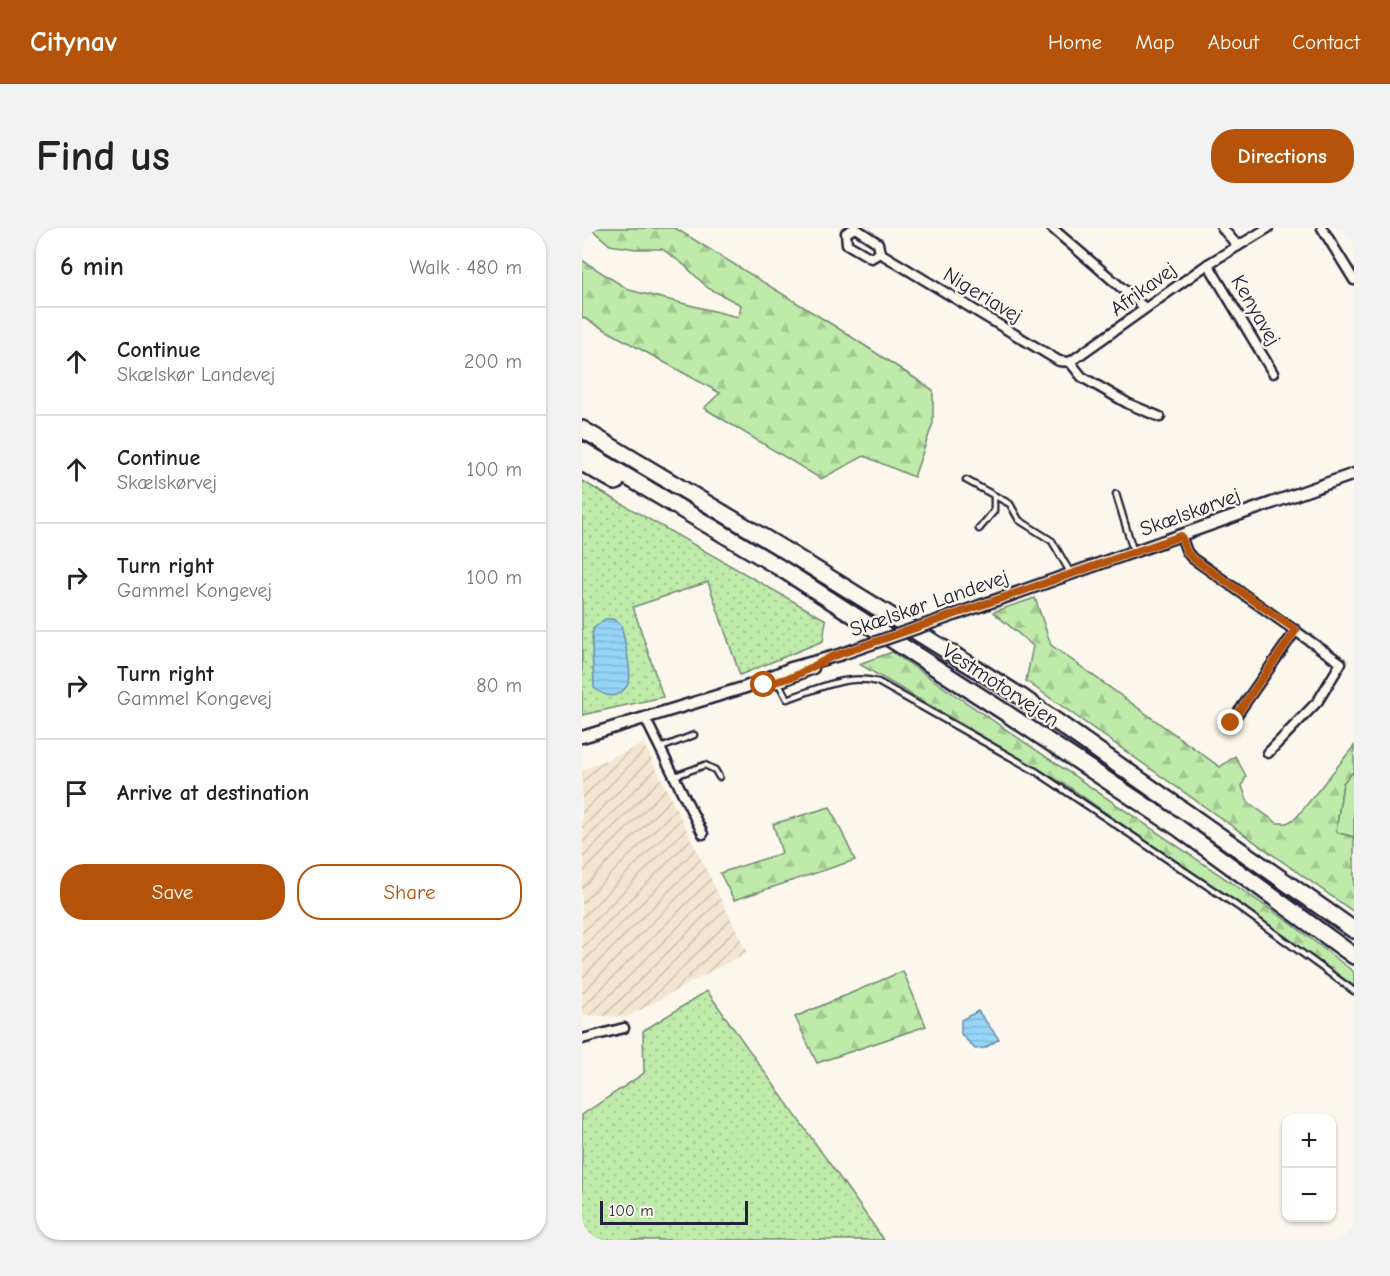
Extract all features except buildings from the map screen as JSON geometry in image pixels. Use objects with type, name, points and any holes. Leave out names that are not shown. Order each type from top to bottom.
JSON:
[{"type":"highway","points":[[582,418],[643,456],[681,488]]},
{"type":"highway","name":"Vestmotorvejen","points":[[582,429],[1020,696],[1354,930]]},
{"type":"highway","name":"Vestmotorvejen","points":[[582,450],[812,588],[1006,713],[1176,826],[1354,956]]},
{"type":"highway","points":[[582,463],[764,567],[812,588]]},
{"type":"street","points":[[838,228],[846,233]]},
{"type":"street","points":[[855,228],[867,235],[878,243],[880,254],[871,258],[858,251],[847,244],[846,233],[855,228]]},
{"type":"street","points":[[1052,228],[1145,308]]},
{"type":"street","points":[[1222,228],[1238,246]]},
{"type":"street","name":"Afrikavej","points":[[1070,362],[1208,264],[1268,228]]},
{"type":"street","points":[[1322,228],[1354,280]]},
{"type":"street","name":"Nigeriavej","points":[[880,254],[1059,361],[1070,362]]},
{"type":"street","name":"Kenyavej","points":[[1208,264],[1273,374]]},
{"type":"street","points":[[1070,362],[1082,377],[1129,404],[1160,417]]},
{"type":"street","name":"Skælskørvej","points":[[1039,586],[1354,474]]},
{"type":"street","points":[[1181,536],[1192,558],[1341,663],[1318,701],[1268,753]]},
{"type":"street","name":"Skælskør Landevej","points":[[582,737],[748,686],[791,668],[835,656],[1039,586]]},
{"type":"street","points":[[1231,723],[1296,630]]},
{"type":"street","name":"Skælskør Landevej","points":[[748,686],[778,682],[835,656]]},
{"type":"street","points":[[645,718],[703,834]]},
{"type":"street","points":[[582,1039],[624,1028]]},
{"type":"lane","points":[[966,480],[1010,504],[1019,520],[1052,541],[1071,575]]},
{"type":"lane","points":[[1116,494],[1134,553]]},
{"type":"lane","points":[[979,529],[994,511],[994,496]]},
{"type":"lane","points":[[778,682],[787,699],[850,680],[863,679],[878,682],[1037,771],[1240,908],[1354,991]]},
{"type":"lane","points":[[661,748],[694,735]]},
{"type":"lane","points":[[675,776],[705,765],[715,770],[719,777]]},
{"type":"shaded area","points":[[644,744],[747,952],[627,1017],[582,1015],[582,770]]},
{"type":"green space","points":[[590,228],[675,228],[833,325],[933,390],[933,423],[914,477],[864,456],[821,479],[704,408],[720,393],[582,317],[582,260],[629,290],[738,317],[741,305],[708,288],[683,264],[662,249],[636,249],[610,245]]},
{"type":"green space","points":[[582,481],[826,620],[823,641],[740,675],[708,582],[633,607],[663,697],[582,715]]},
{"type":"green space","points":[[1035,598],[1051,645],[1220,767],[1235,756],[1246,776],[1242,786],[1248,802],[1277,823],[1287,823],[1296,818],[1354,746],[1354,771],[1343,783],[1336,832],[1354,837],[1354,912],[1026,681],[1033,646],[993,612]]},
{"type":"green space","points":[[892,652],[1289,922],[1354,972],[1354,988],[1069,787],[859,664]]},
{"type":"green space","points":[[1354,771],[1354,837],[1336,832],[1343,783]]},
{"type":"green space","points":[[830,807],[855,860],[734,900],[720,873],[782,853],[773,824]]},
{"type":"green space","points":[[903,971],[926,1026],[817,1063],[795,1017]]},
{"type":"green space","points":[[707,991],[884,1240],[582,1240],[582,1115],[644,1073],[643,1031]]},
{"type":"water","points":[[605,619],[613,619],[621,625],[630,677],[624,690],[613,696],[603,694],[594,688],[593,629]]},
{"type":"water","points":[[978,1011],[999,1039],[985,1048],[975,1049],[961,1034],[961,1020]]},
{"type":"route","points":[[764,685],[795,676],[831,657],[1181,536],[1192,558],[1296,630],[1231,723]]}]
